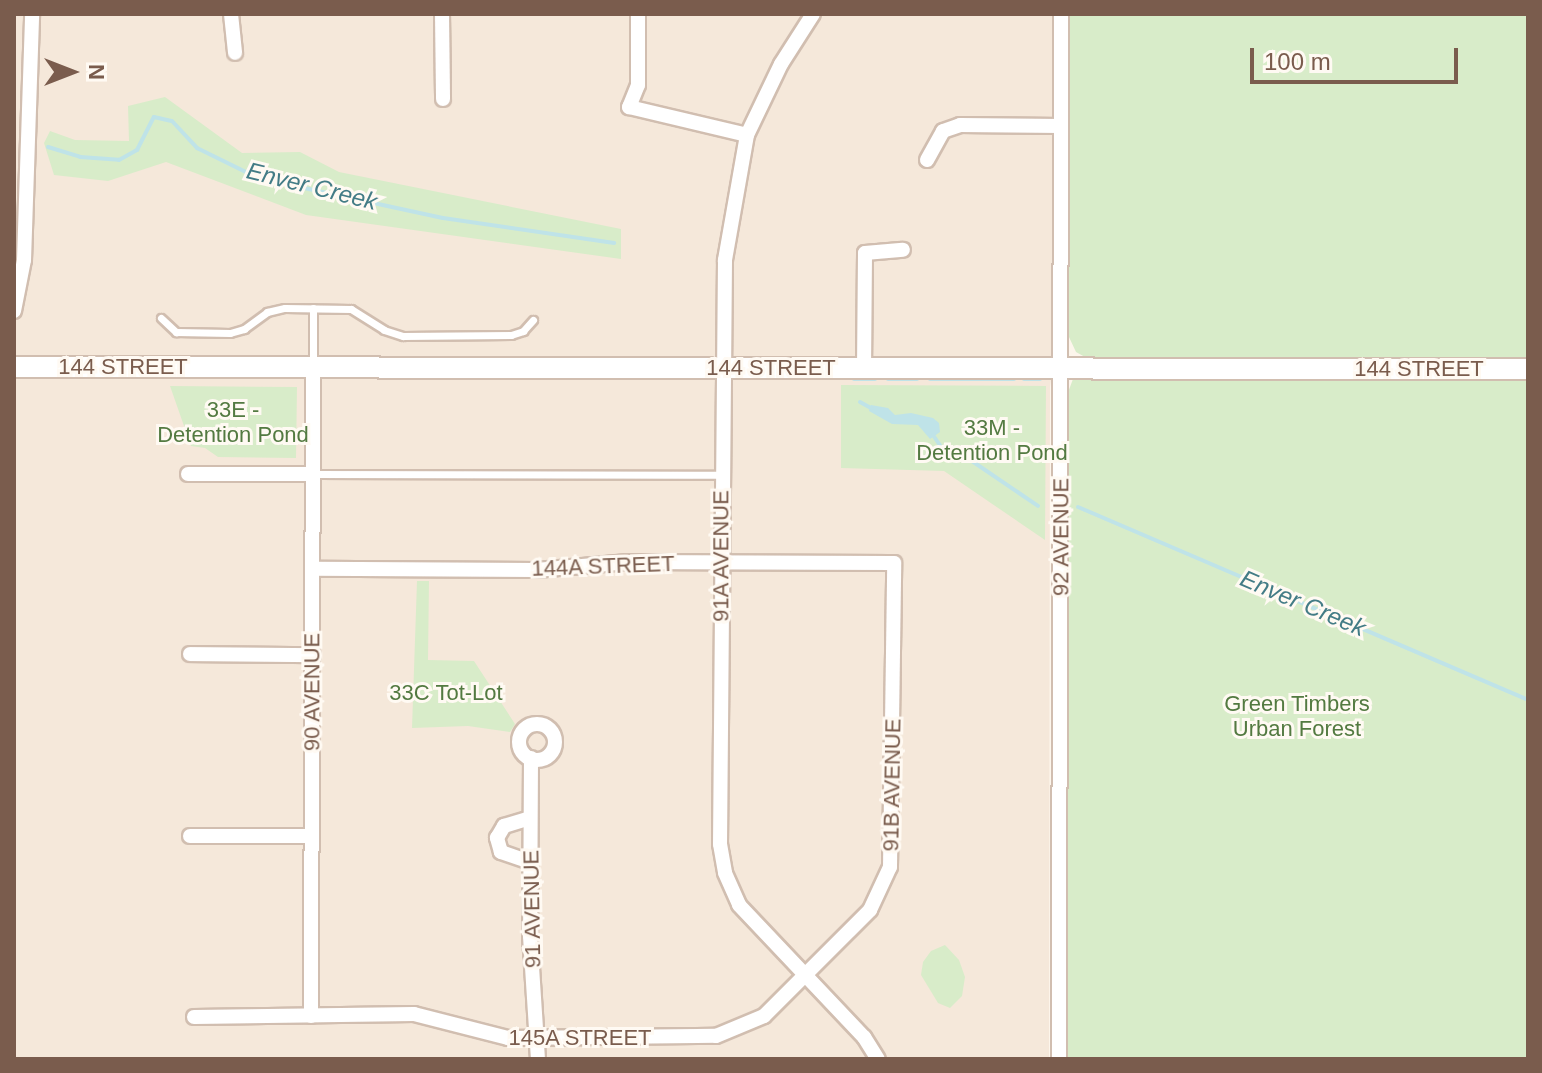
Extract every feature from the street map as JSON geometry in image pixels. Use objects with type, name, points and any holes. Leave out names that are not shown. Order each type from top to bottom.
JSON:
[{"type":"main road","name":"144 STREET","points":[[14,367],[1528,369]]},
{"type":"street","points":[[14,311],[24,260],[19,180],[32,59],[32,14]]},
{"type":"street","points":[[231,14],[235,53]]},
{"type":"street","points":[[442,14],[443,99]]},
{"type":"street","points":[[638,14],[638,85],[629,107],[747,135]]},
{"type":"street","name":"91A AVENUE","points":[[813,14],[781,64],[747,135],[725,260],[719,834],[728,884],[745,914],[864,1037],[878,1059]]},
{"type":"street","name":"92 AVENUE","points":[[1059,1059],[1061,14]]},
{"type":"street","points":[[927,160],[943,131],[960,125],[1061,126]]},
{"type":"street","points":[[864,369],[865,253],[903,250]]},
{"type":"street","name":"90 AVENUE","points":[[311,1016],[313,367]]},
{"type":"street","points":[[188,474],[313,474]]},
{"type":"street","name":"144A STREET","points":[[313,569],[536,570],[628,562],[894,563]]},
{"type":"street","name":"91B AVENUE","points":[[804,975],[870,910],[890,867],[894,563]]},
{"type":"street","points":[[190,654],[313,655]]},
{"type":"street","name":"91 AVENUE","points":[[531,758],[530,936],[538,1059]]},
{"type":"street","points":[[530,818],[504,826],[497,838],[501,852],[530,862]]},
{"type":"street","points":[[190,836],[312,836]]},
{"type":"street","name":"145A STREET","points":[[194,1017],[414,1014],[437,1017],[496,1037],[716,1036],[764,1016],[804,975]]},
{"type":"lane","points":[[313,308],[313,367]]},
{"type":"lane","points":[[161,318],[176,332],[230,333],[244,329],[267,312],[351,309],[384,330],[403,336],[511,335],[523,331],[533,320]]},
{"type":"lane","points":[[313,474],[721,475]]},
{"type":"shaded area","points":[[14,14],[1053,14],[1055,346],[1050,387],[1049,1059],[14,1059]]},
{"type":"green space","points":[[1068,14],[1528,14],[1528,358],[1085,357],[1076,352],[1069,337]]},
{"type":"green space","points":[[165,97],[242,153],[300,152],[339,172],[621,229],[621,259],[306,215],[166,162],[108,181],[54,175],[44,143],[50,131],[75,140],[129,141],[128,106]]},
{"type":"green space","name":"Green Timbers Urban Forest","points":[[1528,374],[1528,1059],[1066,1059],[1067,395],[1073,379],[1077,375]]},
{"type":"green space","name":"33M - Detention Pond","points":[[841,385],[1046,386],[1045,540],[944,471],[841,468]]},
{"type":"green space","name":"33E - Detention Pond","points":[[170,386],[297,387],[296,458],[218,457],[205,448],[191,446]]},
{"type":"green space","name":"33C Tot-Lot","points":[[417,581],[429,581],[428,660],[474,661],[515,724],[510,732],[468,726],[412,728]]},
{"type":"green space","points":[[945,945],[959,960],[965,977],[962,996],[950,1008],[938,1003],[921,975],[923,962],[931,951]]},
{"type":"water","points":[[871,405],[888,408],[895,415],[911,413],[933,418],[939,423],[940,432],[930,439],[918,425],[892,424],[869,411]]},
{"type":"waterway","name":"Enver Creek","points":[[48,147],[80,157],[119,160],[137,150],[154,117],[172,121],[197,148],[258,178],[443,218],[614,243]]},
{"type":"waterway","points":[[854,379],[875,379]]},
{"type":"waterway","points":[[888,379],[917,379]]},
{"type":"waterway","points":[[930,379],[1014,379]]},
{"type":"waterway","points":[[1024,379],[1040,379]]},
{"type":"waterway","name":"Enver Creek","points":[[860,402],[871,408]]},
{"type":"waterway","name":"Enver Creek","points":[[933,435],[943,450],[966,457],[1038,506]]},
{"type":"waterway","name":"Enver Creek","points":[[1078,507],[1528,700]]}]
